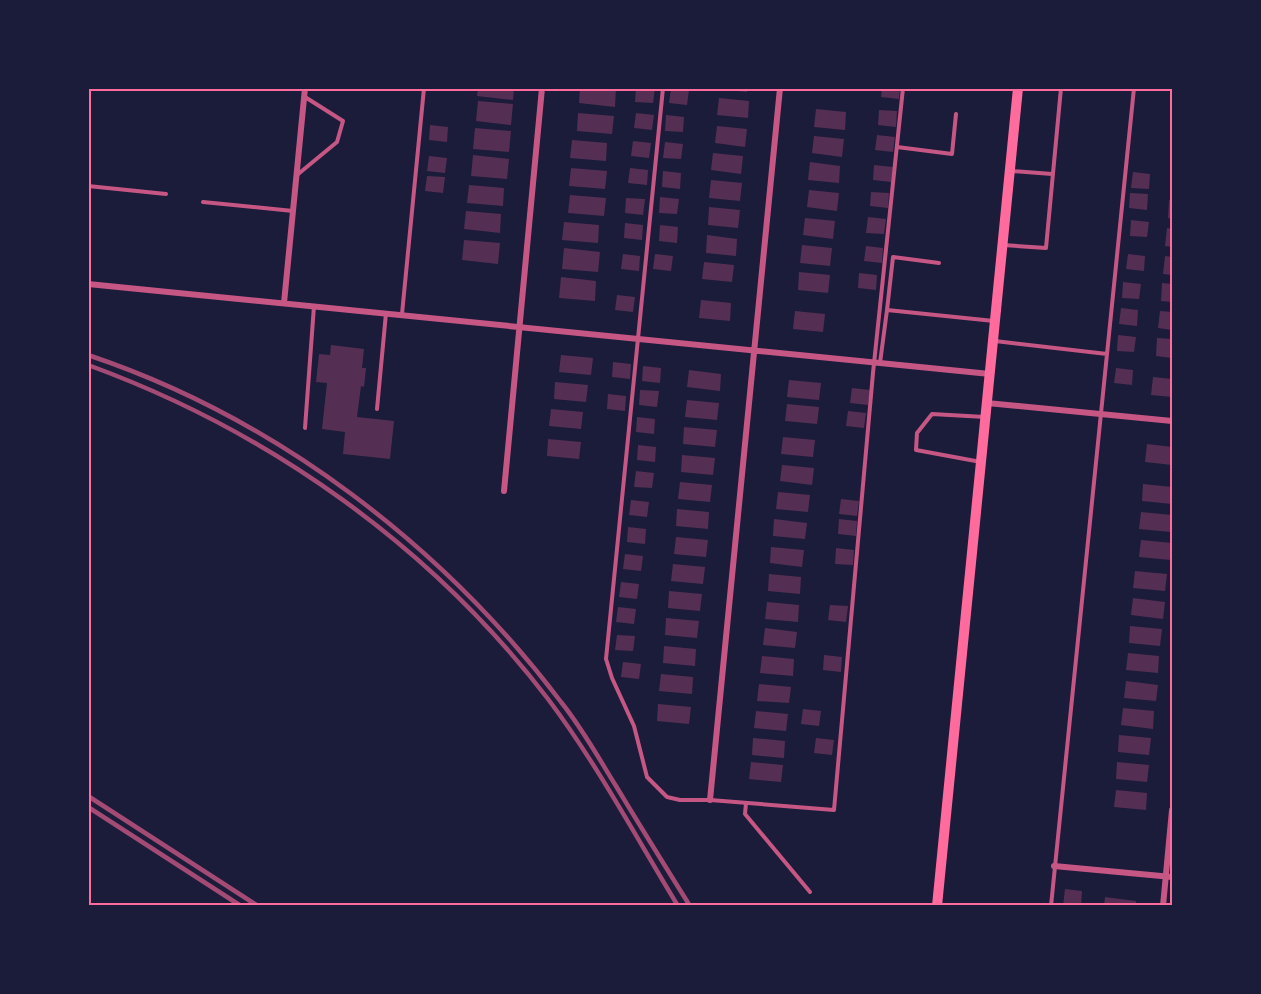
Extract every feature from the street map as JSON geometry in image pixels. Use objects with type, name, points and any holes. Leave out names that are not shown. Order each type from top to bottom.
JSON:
[{"type":"main road","points":[[937,906],[1018,88]]},
{"type":"street","points":[[284,303],[306,88]]},
{"type":"street","points":[[504,491],[542,88]]},
{"type":"street","points":[[710,800],[780,88]]},
{"type":"street","points":[[88,284],[990,374]]},
{"type":"street","points":[[987,403],[1173,422]]},
{"type":"street","points":[[1163,906],[1169,877],[1173,810]]},
{"type":"street","points":[[1054,866],[1169,877]]},
{"type":"lane","points":[[402,314],[424,88]]},
{"type":"lane","points":[[663,88],[636,338],[606,659],[634,726],[647,777],[667,797],[680,800],[710,800],[834,810],[903,88]]},
{"type":"lane","points":[[1003,245],[1046,248],[1061,88]]},
{"type":"lane","points":[[1050,906],[1134,88]]},
{"type":"lane","points":[[297,176],[338,142],[343,122],[305,97]]},
{"type":"lane","points":[[897,147],[952,154],[956,114]]},
{"type":"lane","points":[[1010,171],[1052,174]]},
{"type":"lane","points":[[88,186],[166,194]]},
{"type":"lane","points":[[203,202],[293,211]]},
{"type":"lane","points":[[877,363],[893,257],[939,263]]},
{"type":"lane","points":[[305,428],[314,306]]},
{"type":"lane","points":[[886,310],[995,321]]},
{"type":"lane","points":[[377,409],[386,313]]},
{"type":"lane","points":[[993,341],[1107,354]]},
{"type":"lane","points":[[981,462],[916,450],[918,432],[932,414],[986,418]]},
{"type":"lane","points":[[746,803],[745,814],[810,892]]},
{"type":"building","points":[[478,88],[514,88],[513,100],[477,96]]},
{"type":"building","points":[[580,88],[616,88],[615,107],[579,103]]},
{"type":"building","points":[[636,88],[655,88],[653,103],[635,102]]},
{"type":"building","points":[[671,88],[689,90],[687,105],[669,103]]},
{"type":"building","points":[[726,88],[747,88],[747,92],[726,90]]},
{"type":"building","points":[[882,88],[900,88],[899,99],[881,97]]},
{"type":"building","points":[[719,98],[749,101],[748,118],[717,115]]},
{"type":"building","points":[[478,101],[513,104],[511,125],[476,121]]},
{"type":"building","points":[[816,109],[846,112],[845,130],[814,127]]},
{"type":"building","points":[[879,110],[897,111],[896,127],[878,125]]},
{"type":"building","points":[[578,113],[614,116],[612,134],[577,131]]},
{"type":"building","points":[[636,113],[654,115],[652,130],[634,128]]},
{"type":"building","points":[[666,115],[684,117],[683,132],[665,131]]},
{"type":"building","points":[[430,125],[448,127],[447,142],[429,140]]},
{"type":"building","points":[[717,126],[747,129],[745,147],[715,143]]},
{"type":"building","points":[[475,128],[511,131],[509,152],[473,149]]},
{"type":"building","points":[[877,135],[895,137],[893,152],[875,150]]},
{"type":"building","points":[[814,136],[844,139],[842,157],[812,153]]},
{"type":"building","points":[[572,140],[607,143],[606,161],[570,158]]},
{"type":"building","points":[[633,141],[651,143],[649,158],[631,156]]},
{"type":"building","points":[[665,142],[683,144],[681,159],[663,158]]},
{"type":"building","points":[[713,153],[743,156],[741,174],[711,170]]},
{"type":"building","points":[[473,155],[509,159],[507,179],[471,176]]},
{"type":"building","points":[[429,156],[447,158],[445,173],[427,171]]},
{"type":"building","points":[[810,162],[840,166],[839,183],[808,180]]},
{"type":"building","points":[[874,165],[893,167],[891,182],[873,180]]},
{"type":"building","points":[[571,168],[607,171],[605,189],[569,186]]},
{"type":"building","points":[[630,168],[648,170],[647,185],[628,183]]},
{"type":"building","points":[[663,171],[681,173],[680,189],[662,187]]},
{"type":"building","points":[[1133,172],[1150,174],[1149,189],[1131,188]]},
{"type":"building","points":[[427,176],[445,177],[443,193],[425,191]]},
{"type":"building","points":[[711,180],[742,183],[740,201],[709,198]]},
{"type":"building","points":[[469,185],[504,188],[503,206],[467,203]]},
{"type":"building","points":[[809,190],[839,193],[837,211],[807,207]]},
{"type":"building","points":[[871,192],[889,193],[888,208],[870,206]]},
{"type":"building","points":[[1130,193],[1148,194],[1147,210],[1129,208]]},
{"type":"building","points":[[570,195],[606,198],[604,216],[568,213]]},
{"type":"building","points":[[660,197],[679,199],[677,214],[659,213]]},
{"type":"building","points":[[626,198],[645,199],[643,215],[625,213]]},
{"type":"building","points":[[1169,200],[1172,201],[1172,219],[1168,218]]},
{"type":"building","points":[[709,207],[740,210],[738,228],[708,225]]},
{"type":"building","points":[[466,211],[501,214],[500,233],[464,229]]},
{"type":"building","points":[[868,217],[886,219],[884,234],[866,233]]},
{"type":"building","points":[[805,218],[835,221],[833,239],[803,235]]},
{"type":"building","points":[[1131,220],[1149,222],[1147,237],[1130,236]]},
{"type":"building","points":[[564,222],[599,225],[598,243],[562,240]]},
{"type":"building","points":[[625,223],[643,225],[642,240],[624,238]]},
{"type":"building","points":[[660,225],[678,227],[677,243],[659,241]]},
{"type":"building","points":[[1167,228],[1172,229],[1172,247],[1165,246]]},
{"type":"building","points":[[707,235],[737,239],[736,256],[706,253]]},
{"type":"building","points":[[464,240],[500,243],[498,264],[462,260]]},
{"type":"building","points":[[802,245],[832,248],[830,266],[800,263]]},
{"type":"building","points":[[866,246],[883,248],[882,263],[864,261]]},
{"type":"building","points":[[564,248],[600,252],[598,272],[562,269]]},
{"type":"building","points":[[623,254],[640,256],[639,271],[621,269]]},
{"type":"building","points":[[655,254],[673,256],[671,271],[653,269]]},
{"type":"building","points":[[1128,254],[1145,256],[1144,271],[1126,269]]},
{"type":"building","points":[[1165,256],[1172,257],[1172,275],[1163,274]]},
{"type":"building","points":[[704,262],[734,265],[732,282],[702,279]]},
{"type":"building","points":[[799,272],[830,275],[828,293],[798,290]]},
{"type":"building","points":[[859,273],[877,275],[876,290],[858,288]]},
{"type":"building","points":[[561,277],[596,281],[595,301],[559,298]]},
{"type":"building","points":[[1123,282],[1141,284],[1139,299],[1122,298]]},
{"type":"building","points":[[1162,283],[1172,284],[1172,302],[1161,301]]},
{"type":"building","points":[[617,295],[635,297],[633,312],[615,310]]},
{"type":"building","points":[[701,300],[731,303],[730,321],[699,318]]},
{"type":"building","points":[[1121,308],[1138,310],[1137,326],[1119,324]]},
{"type":"building","points":[[795,311],[825,314],[823,332],[793,329]]},
{"type":"building","points":[[1160,311],[1172,312],[1172,330],[1158,328]]},
{"type":"building","points":[[1118,335],[1136,337],[1134,352],[1117,351]]},
{"type":"building","points":[[1157,338],[1172,339],[1172,358],[1156,356]]},
{"type":"building","points":[[331,345],[364,349],[362,368],[366,368],[357,417],[394,421],[390,459],[343,454],[345,432],[322,429],[327,383],[316,382],[319,354],[330,355]]},
{"type":"building","points":[[561,355],[593,358],[591,375],[559,372]]},
{"type":"building","points":[[613,362],[631,364],[630,379],[612,377]]},
{"type":"building","points":[[643,366],[661,368],[660,383],[642,381]]},
{"type":"building","points":[[1116,368],[1133,370],[1132,385],[1114,383]]},
{"type":"building","points":[[689,370],[721,374],[720,391],[687,387]]},
{"type":"building","points":[[1153,377],[1172,379],[1172,397],[1151,395]]},
{"type":"building","points":[[789,380],[821,383],[819,400],[787,397]]},
{"type":"building","points":[[555,382],[588,385],[586,402],[554,399]]},
{"type":"building","points":[[852,388],[870,390],[868,405],[850,403]]},
{"type":"building","points":[[640,390],[659,391],[657,407],[639,405]]},
{"type":"building","points":[[608,394],[626,396],[625,411],[607,409]]},
{"type":"building","points":[[687,400],[719,403],[717,420],[685,417]]},
{"type":"building","points":[[787,404],[819,407],[817,424],[785,421]]},
{"type":"building","points":[[551,409],[583,412],[581,429],[549,426]]},
{"type":"building","points":[[848,411],[866,413],[864,428],[846,426]]},
{"type":"building","points":[[637,417],[655,419],[654,434],[636,432]]},
{"type":"building","points":[[684,427],[717,430],[715,447],[683,444]]},
{"type":"building","points":[[783,437],[815,440],[813,457],[781,454]]},
{"type":"building","points":[[548,439],[581,442],[579,459],[547,456]]},
{"type":"building","points":[[1147,444],[1172,447],[1172,465],[1145,462]]},
{"type":"building","points":[[638,445],[656,447],[655,462],[637,460]]},
{"type":"building","points":[[682,455],[715,458],[713,475],[681,472]]},
{"type":"building","points":[[782,465],[814,468],[812,485],[780,481]]},
{"type":"building","points":[[636,471],[654,473],[652,488],[634,487]]},
{"type":"building","points":[[680,482],[712,485],[710,502],[678,499]]},
{"type":"building","points":[[1143,484],[1172,487],[1172,504],[1142,501]]},
{"type":"building","points":[[778,492],[810,495],[808,512],[776,509]]},
{"type":"building","points":[[841,499],[859,501],[857,516],[839,514]]},
{"type":"building","points":[[631,500],[649,502],[647,517],[629,515]]},
{"type":"building","points":[[677,509],[709,512],[708,529],[676,526]]},
{"type":"building","points":[[1141,512],[1172,515],[1171,532],[1139,529]]},
{"type":"building","points":[[774,519],[807,523],[805,539],[773,536]]},
{"type":"building","points":[[839,519],[857,521],[856,536],[838,534]]},
{"type":"building","points":[[628,527],[646,529],[645,544],[627,542]]},
{"type":"building","points":[[676,537],[708,540],[706,557],[674,554]]},
{"type":"building","points":[[1141,540],[1172,543],[1171,560],[1139,557]]},
{"type":"building","points":[[771,547],[804,550],[802,567],[770,563]]},
{"type":"building","points":[[836,548],[854,550],[853,565],[835,564]]},
{"type":"building","points":[[625,554],[643,556],[641,571],[623,569]]},
{"type":"building","points":[[673,564],[705,567],[703,584],[671,581]]},
{"type":"building","points":[[1135,571],[1167,574],[1165,591],[1133,588]]},
{"type":"building","points":[[769,574],[801,577],[800,594],[768,591]]},
{"type":"building","points":[[621,582],[639,584],[637,599],[619,597]]},
{"type":"building","points":[[669,591],[702,594],[700,611],[668,608]]},
{"type":"building","points":[[1133,598],[1165,602],[1163,619],[1131,615]]},
{"type":"building","points":[[767,602],[799,605],[798,622],[765,619]]},
{"type":"building","points":[[830,605],[848,606],[846,622],[828,620]]},
{"type":"building","points":[[618,607],[636,609],[634,624],[616,622]]},
{"type":"building","points":[[666,618],[699,621],[697,638],[665,635]]},
{"type":"building","points":[[1130,626],[1162,629],[1160,646],[1129,643]]},
{"type":"building","points":[[765,628],[797,632],[795,648],[763,645]]},
{"type":"building","points":[[617,635],[635,636],[633,651],[615,650]]},
{"type":"building","points":[[664,646],[696,649],[695,666],[663,663]]},
{"type":"building","points":[[1128,653],[1159,656],[1158,673],[1126,670]]},
{"type":"building","points":[[824,655],[842,657],[841,672],[823,670]]},
{"type":"building","points":[[762,656],[794,659],[793,676],[760,673]]},
{"type":"building","points":[[623,662],[641,664],[639,679],[621,677]]},
{"type":"building","points":[[661,674],[693,677],[692,694],[659,691]]},
{"type":"building","points":[[1126,681],[1158,685],[1156,701],[1124,698]]},
{"type":"building","points":[[759,684],[791,687],[789,703],[757,701]]},
{"type":"building","points":[[658,704],[691,707],[689,724],[657,721]]},
{"type":"building","points":[[1123,708],[1154,711],[1153,729],[1121,725]]},
{"type":"building","points":[[803,709],[821,711],[819,726],[801,724]]},
{"type":"building","points":[[756,711],[788,714],[786,731],[754,728]]},
{"type":"building","points":[[1119,735],[1151,738],[1149,755],[1118,752]]},
{"type":"building","points":[[753,738],[785,741],[784,758],[752,755]]},
{"type":"building","points":[[816,738],[834,740],[832,755],[814,753]]},
{"type":"building","points":[[751,762],[783,765],[781,782],[749,779]]},
{"type":"building","points":[[1117,762],[1149,765],[1147,782],[1116,779]]},
{"type":"building","points":[[1116,790],[1147,793],[1146,810],[1114,807]]},
{"type":"building","points":[[1065,889],[1082,891],[1081,906],[1063,906]]},
{"type":"building","points":[[1105,897],[1136,901],[1136,906],[1104,906]]},
{"type":"railway","points":[[88,355],[157,382],[224,414],[289,451],[350,493],[409,540],[463,590],[514,645],[569,712],[690,906]]},
{"type":"railway","points":[[88,365],[155,392],[220,424],[282,459],[342,499],[399,543],[502,643],[548,699],[600,775],[678,906]]},
{"type":"railway","points":[[88,796],[258,906]]},
{"type":"railway","points":[[88,807],[241,906]]}]
